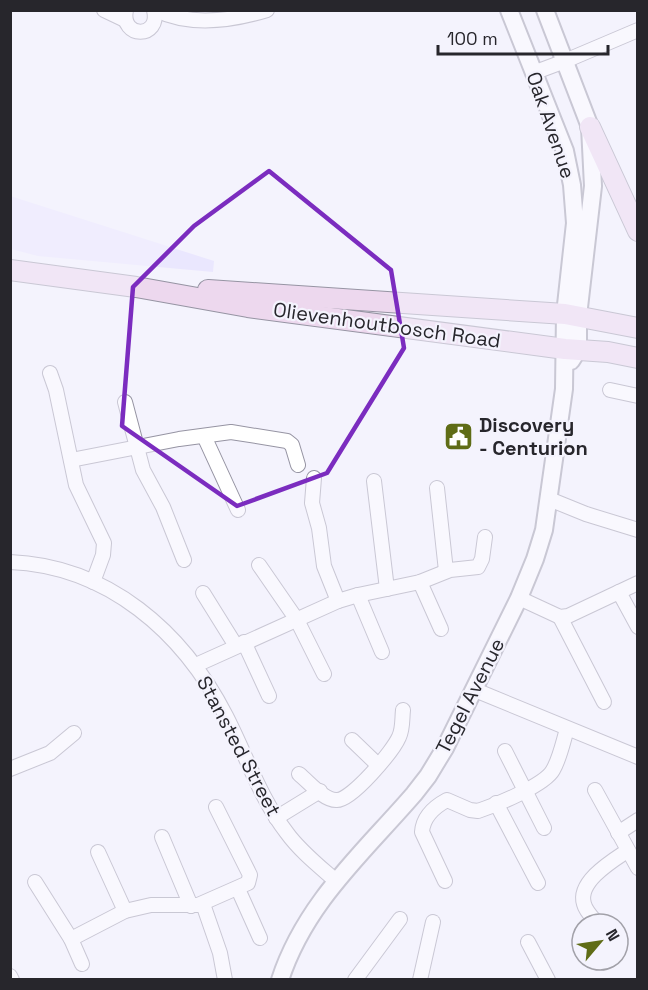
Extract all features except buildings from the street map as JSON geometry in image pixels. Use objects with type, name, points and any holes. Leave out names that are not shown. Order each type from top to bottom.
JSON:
[{"type":"main road","points":[[590,128],[638,231]]},
{"type":"main road","name":"Olievenhoutbosch Road","points":[[10,270],[136,287],[248,307],[638,358]]},
{"type":"main road","name":"Olievenhoutbosch Road","points":[[136,287],[241,291],[572,315],[638,328]]},
{"type":"street","points":[[104,10],[125,15],[131,29],[140,32],[179,20],[220,20],[267,10]]},
{"type":"street","points":[[150,28],[156,19],[155,10],[179,20]]},
{"type":"street","name":"Oak Avenue","points":[[509,10],[565,151],[573,185],[572,315]]},
{"type":"street","name":"Oak Avenue","points":[[545,10],[590,128],[593,186],[572,315]]},
{"type":"street","points":[[533,73],[638,30]]},
{"type":"street","name":"Tegel Avenue","points":[[280,980],[287,957],[320,899],[428,776],[475,690],[519,598],[544,530],[565,369],[571,350],[572,315]]},
{"type":"street","points":[[50,373],[56,390],[76,486],[104,543],[103,555],[93,582]]},
{"type":"street","points":[[610,390],[638,396]]},
{"type":"street","points":[[125,402],[143,470],[163,507],[184,560]]},
{"type":"street","points":[[71,460],[137,447],[238,432],[287,441],[292,445],[298,465]]},
{"type":"street","points":[[204,436],[238,510]]},
{"type":"street","points":[[314,478],[312,503],[319,528],[324,566],[338,601]]},
{"type":"street","points":[[374,481],[387,589]]},
{"type":"street","points":[[437,488],[446,571]]},
{"type":"street","points":[[549,499],[586,514],[638,530]]},
{"type":"street","points":[[196,665],[338,601],[420,582],[446,571],[478,567],[482,559],[485,537]]},
{"type":"street","name":"Stansted Street","points":[[10,562],[50,567],[93,582],[120,595],[144,612],[175,641],[196,665],[226,715],[276,818],[294,842],[336,881]]},
{"type":"street","points":[[259,566],[297,620],[324,674]]},
{"type":"street","points":[[420,582],[441,629]]},
{"type":"street","points":[[560,617],[573,614],[638,583]]},
{"type":"street","points":[[619,592],[638,627]]},
{"type":"street","points":[[202,593],[240,644],[268,696]]},
{"type":"street","points":[[358,595],[382,652]]},
{"type":"street","points":[[519,598],[560,617],[604,702]]},
{"type":"street","points":[[475,690],[638,758]]},
{"type":"street","points":[[299,774],[331,799],[342,799],[368,777],[398,740],[402,729],[403,710]]},
{"type":"street","points":[[445,880],[422,832],[429,814],[435,807],[447,800],[474,811],[525,791],[546,778],[553,770],[567,729]]},
{"type":"street","points":[[10,769],[50,753],[74,733]]},
{"type":"street","points":[[352,740],[378,765]]},
{"type":"street","points":[[505,751],[544,828]]},
{"type":"street","points":[[595,790],[638,868]]},
{"type":"street","points":[[276,818],[320,791]]},
{"type":"street","points":[[496,803],[538,883]]},
{"type":"street","points":[[71,939],[125,911],[151,905],[197,905],[248,883],[250,875],[216,807]]},
{"type":"street","points":[[618,833],[638,820]]},
{"type":"street","points":[[162,837],[220,953],[225,980]]},
{"type":"street","points":[[589,912],[584,905],[584,892],[597,872],[627,851]]},
{"type":"street","points":[[98,852],[125,911]]},
{"type":"street","points":[[35,882],[71,939],[82,964]]},
{"type":"street","points":[[238,889],[260,938]]},
{"type":"street","points":[[355,980],[400,919]]},
{"type":"street","points":[[420,980],[433,922]]},
{"type":"street","points":[[528,942],[548,980]]},
{"type":"highlighted area","points":[[269,171],[391,270],[404,348],[327,473],[237,506],[122,426],[133,287],[194,226]]},
{"type":"shaded area","points":[[10,196],[214,261],[213,272],[38,256],[11,249]]},
{"type":"place","name":"Discovery - Centurion","points":[[458,437]]}]
